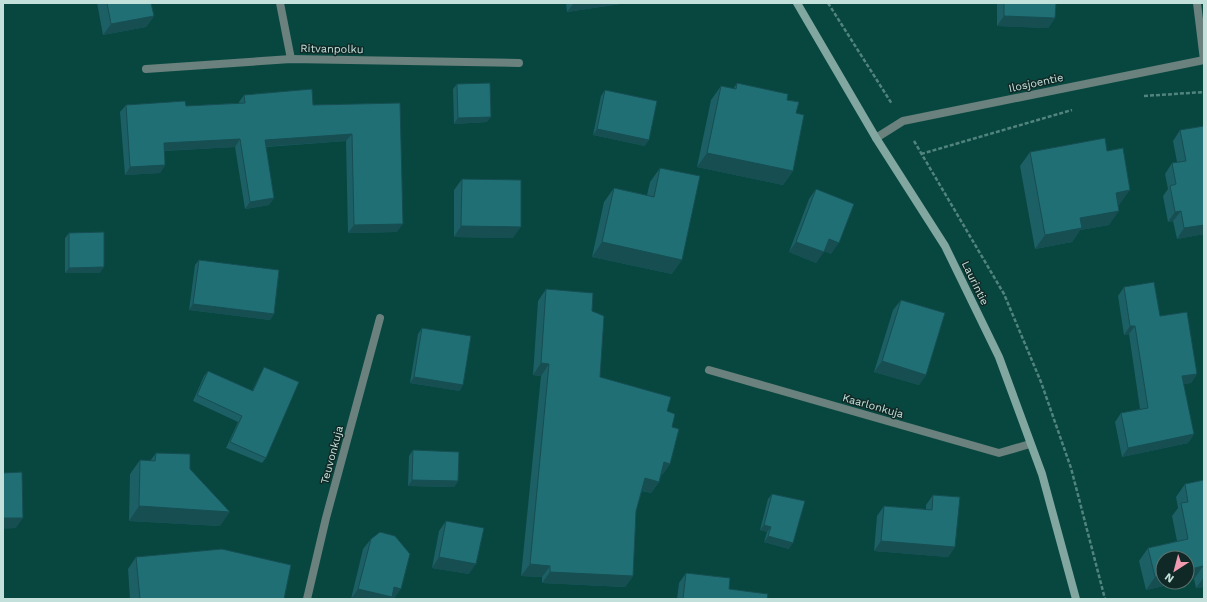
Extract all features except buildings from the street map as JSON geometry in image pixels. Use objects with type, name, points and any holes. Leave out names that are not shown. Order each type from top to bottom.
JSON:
[{"type":"street","points":[[280,3],[290,59]]},
{"type":"street","name":"Laurintie","points":[[797,3],[876,138],[945,246],[999,357],[1042,474],[1076,599]]},
{"type":"street","points":[[1197,3],[1204,60]]},
{"type":"street","name":"Ritvanpolku","points":[[146,69],[290,59],[519,63]]},
{"type":"street","name":"Ilosjoentie","points":[[876,138],[903,121],[1204,60]]},
{"type":"street","name":"Teuvonkuja","points":[[307,599],[326,518],[380,318]]},
{"type":"street","name":"Kaarlonkuja","points":[[709,370],[999,453],[1030,444]]},
{"type":"path","points":[[1142,96],[1204,92]]},
{"type":"path","points":[[921,154],[1073,110]]}]
